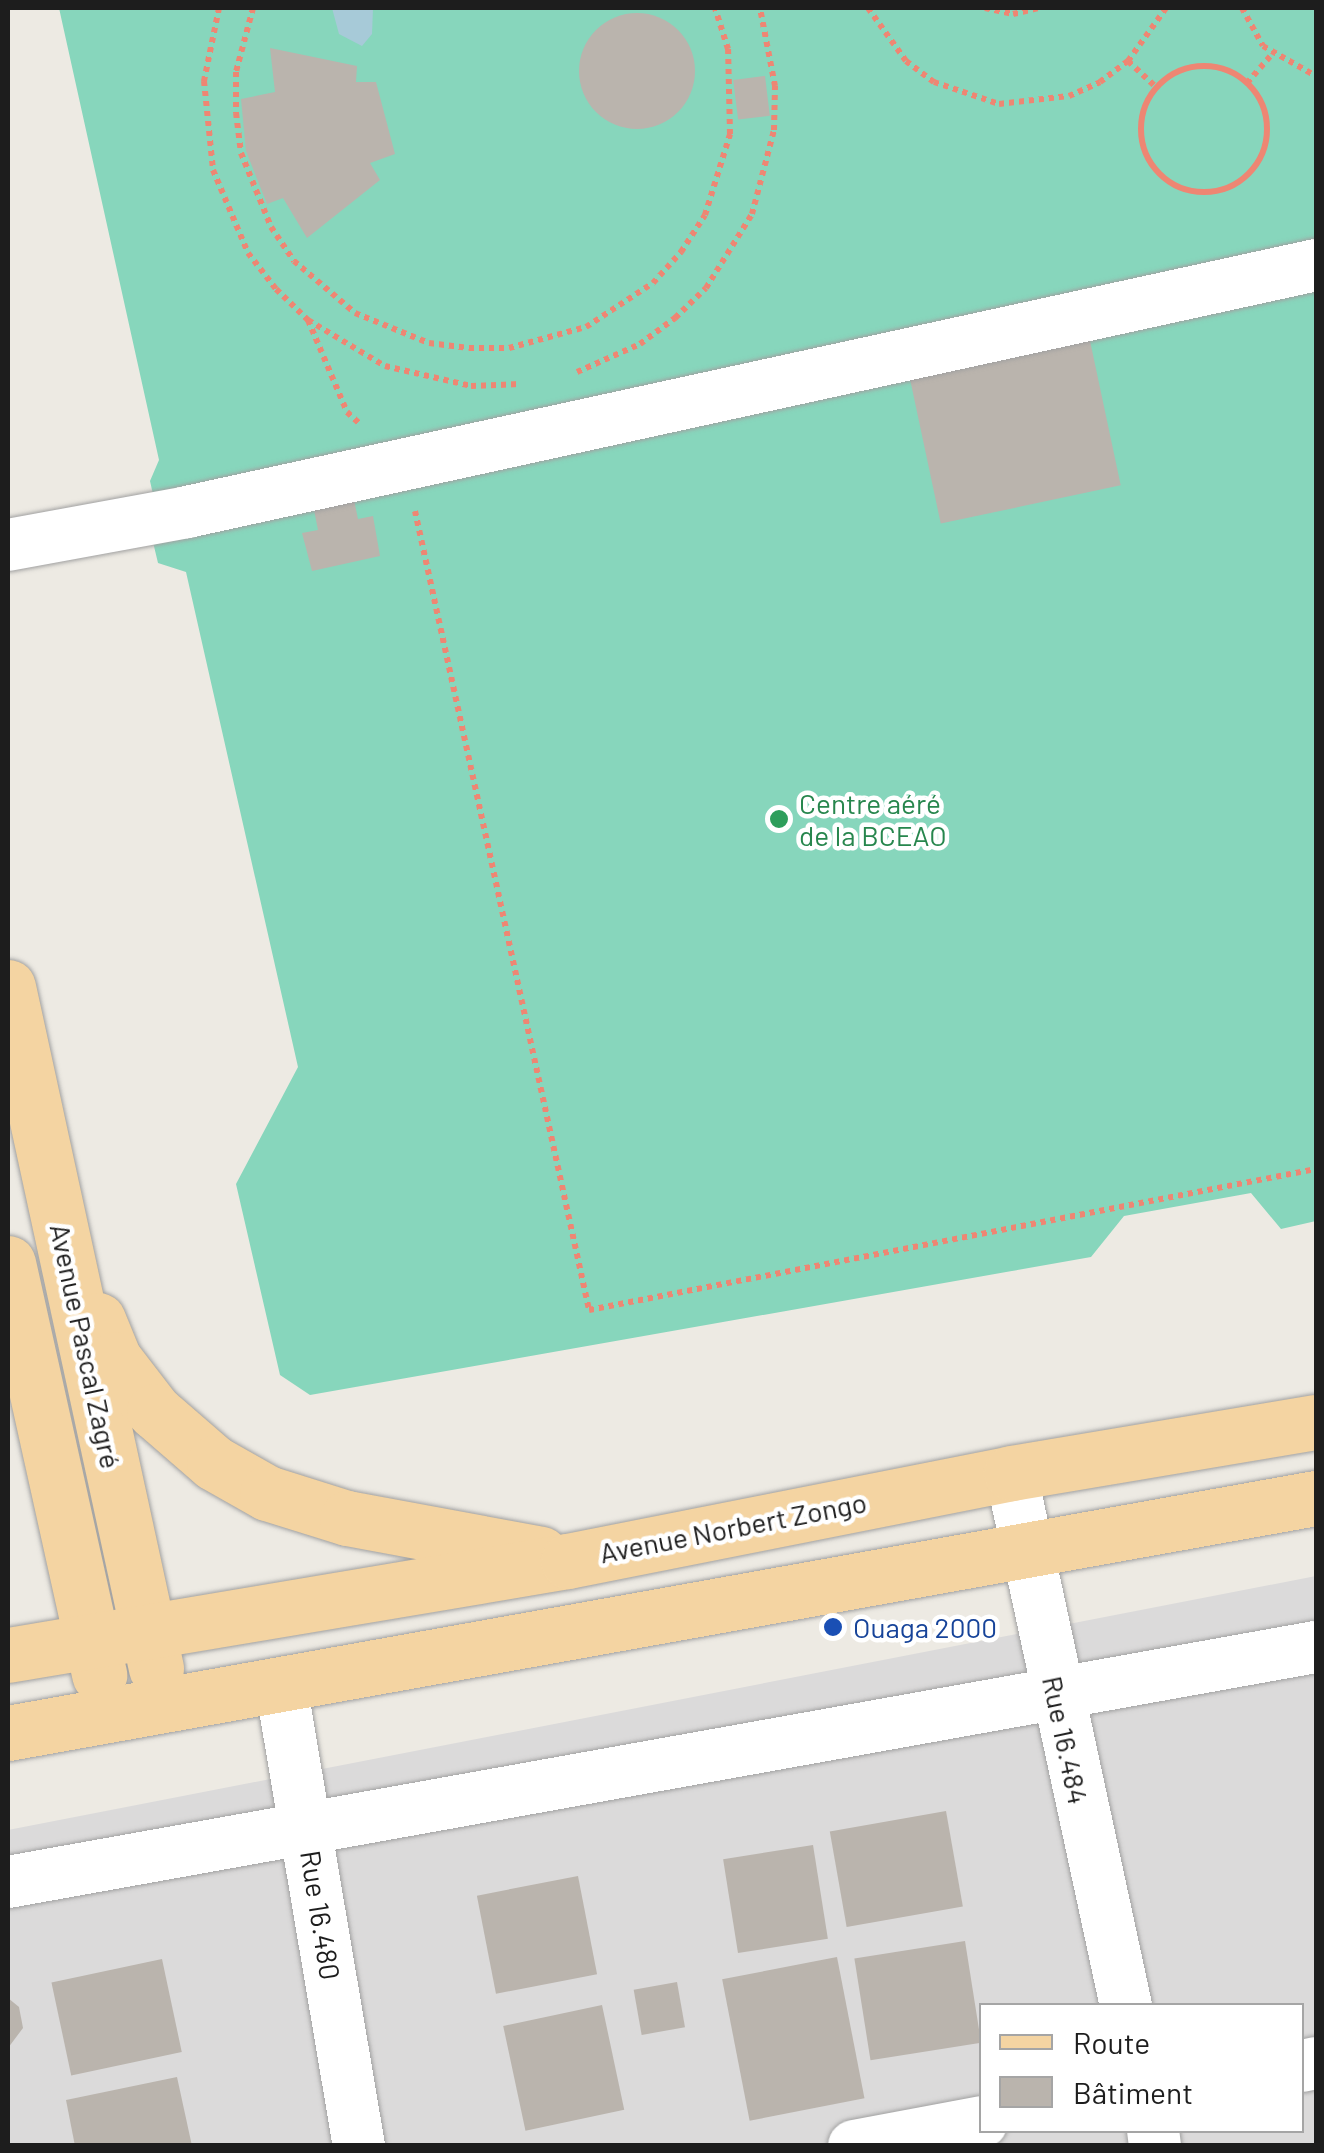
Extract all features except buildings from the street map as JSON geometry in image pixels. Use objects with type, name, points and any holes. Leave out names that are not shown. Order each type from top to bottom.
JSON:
[{"type":"main road","name":"Avenue Pascal Zagré","points":[[8,987],[15,1057],[59,1224],[163,1705]]},
{"type":"main road","points":[[59,1224],[114,1360],[154,1411],[214,1463],[268,1493],[347,1518],[568,1561]]},
{"type":"main road","name":"Avenue Pascal Zagré","points":[[8,1273],[107,1715]]},
{"type":"main road","name":"Avenue Norbert Zongo","points":[[8,1655],[568,1561],[1011,1473],[1316,1422]]},
{"type":"main road","points":[[8,1733],[1316,1498]]},
{"type":"street","points":[[8,545],[405,464],[1316,265]]},
{"type":"street","name":"Rue 16.484","points":[[1011,1473],[1055,1697],[1125,2003]]},
{"type":"street","points":[[8,1882],[1055,1697],[1316,1647]]},
{"type":"street","name":"Rue 16.480","points":[[281,1686],[359,2146]]},
{"type":"street","points":[[854,2146],[979,2123]]},
{"type":"path","points":[[219,8],[204,81],[213,170],[248,253],[308,320],[384,366],[427,379],[471,386],[531,382]]},
{"type":"path","points":[[253,8],[236,72],[239,140],[253,191],[286,250],[323,289],[391,330],[430,343],[496,348],[548,340],[598,321],[653,283],[689,240],[720,176],[730,134],[733,92],[715,8]]},
{"type":"path","points":[[561,378],[652,336],[706,288],[732,252],[766,173],[774,130],[775,86],[760,8]]},
{"type":"path","points":[[868,8],[906,61],[934,82],[999,104],[1068,96],[1128,61],[1166,8]]},
{"type":"path","points":[[984,8],[1013,14],[1038,8]]},
{"type":"path","points":[[1242,8],[1272,54],[1316,76]]},
{"type":"path","points":[[1247,82],[1272,54]]},
{"type":"path","points":[[1128,61],[1157,88]]},
{"type":"path","points":[[1214,66],[1247,82],[1266,118],[1267,138],[1250,174],[1214,192],[1174,185],[1146,155],[1142,114],[1157,88],[1196,67],[1214,66]]},
{"type":"path","points":[[308,320],[347,412],[405,464],[589,1310],[1316,1169]]},
{"type":"shaded area","points":[[1316,1576],[1316,2145],[8,2146],[8,1830]]},
{"type":"green space","name":"Centre aéré de la BCEAO","points":[[59,8],[1316,8],[1316,1221],[1281,1229],[1251,1193],[1124,1216],[1091,1257],[310,1395],[280,1375],[236,1184],[298,1067],[186,572],[158,563],[152,538],[162,534],[150,481],[159,460]]},
{"type":"water","points":[[332,8],[373,8],[372,34],[362,46],[339,34]]},
{"type":"place","name":"Centre aéré de la BCEAO","points":[[779,819]]},
{"type":"place","name":"Ouaga 2000","points":[[833,1627]]}]
